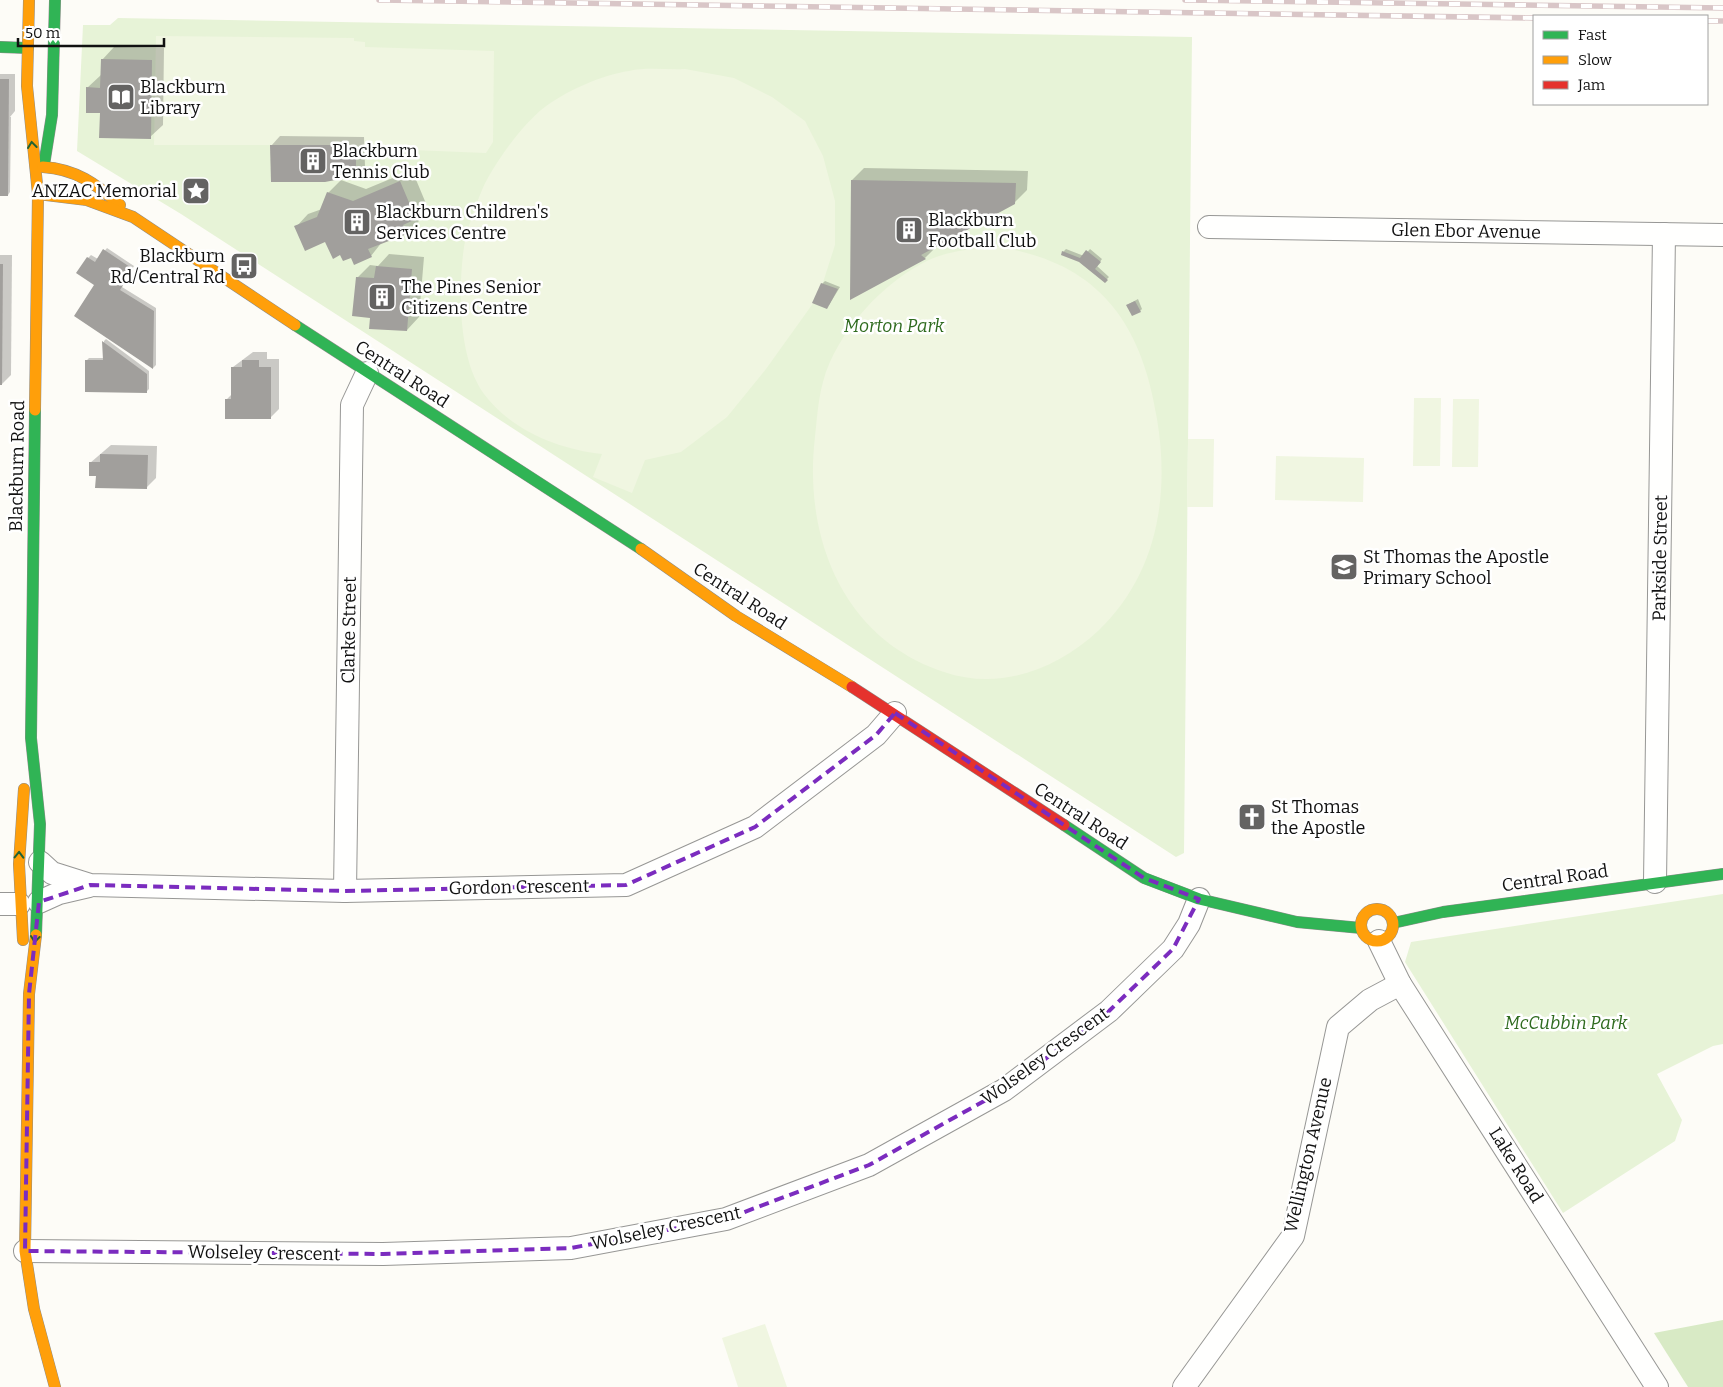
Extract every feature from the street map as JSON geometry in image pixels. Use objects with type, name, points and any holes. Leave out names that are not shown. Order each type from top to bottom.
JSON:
[{"type":"street","name":"Blackburn Road","points":[[29,0],[41,48],[52,115],[40,171],[38,194],[31,738],[40,824],[40,862],[27,903],[29,994]]},
{"type":"street","name":"Blackburn Road","points":[[40,171],[29,116],[41,48],[55,0]]},
{"type":"street","points":[[0,47],[41,48]]},
{"type":"street","name":"Central Road","points":[[40,171],[66,169],[80,173],[92,180],[133,217],[367,373],[616,534],[736,616],[895,714],[1144,878],[1198,899],[1297,922],[1361,928]]},
{"type":"street","name":"Central Road","points":[[38,194],[76,196],[94,200],[133,217]]},
{"type":"street","name":"Glen Ebor Avenue","points":[[1209,227],[1723,235]]},
{"type":"street","name":"Parkside Street","points":[[1655,882],[1664,234]]},
{"type":"street","name":"Clarke Street","points":[[345,891],[352,406],[367,373]]},
{"type":"street","name":"Gordon Crescent","points":[[27,903],[90,885],[345,891],[626,885],[755,827],[876,735],[895,714]]},
{"type":"street","name":"Blackburn Road","points":[[31,738],[21,814],[27,903],[29,994],[25,1251],[34,1309],[55,1387]]},
{"type":"street","name":"Gordon Crescent","points":[[40,862],[52,873],[90,885]]},
{"type":"street","name":"Central Road","points":[[1393,922],[1443,912],[1723,874]]},
{"type":"street","name":"Wolseley Crescent","points":[[25,1251],[383,1254],[571,1248],[726,1219],[869,1165],[1004,1090],[1109,1011],[1173,949],[1189,924],[1198,899]]},
{"type":"street","points":[[1377,908],[1388,912],[1393,922],[1390,935],[1379,941],[1367,938],[1361,928],[1363,917],[1366,913],[1377,908]]},
{"type":"street","name":"Lake Road","points":[[1379,941],[1400,984],[1657,1387]]},
{"type":"street","name":"Wellington Avenue","points":[[1184,1387],[1293,1236],[1338,1027],[1370,1000],[1400,984]]},
{"type":"highlighted area","points":[[895,713],[1144,878],[1199,899],[1173,949],[1109,1011],[1004,1090],[869,1165],[726,1219],[571,1248],[383,1254],[25,1251],[29,994],[39,902],[90,885],[345,891],[626,885],[755,827],[876,735]]},
{"type":"green space","name":"Morton Park","points":[[118,18],[1192,37],[1184,853],[1176,857],[181,214],[77,151],[83,25],[110,25]]},
{"type":"green space","points":[[156,36],[354,38],[354,41],[365,42],[365,47],[494,51],[493,142],[486,153],[363,148],[356,145],[154,145]]},
{"type":"green space","points":[[642,69],[685,69],[734,78],[772,97],[805,121],[823,156],[835,201],[835,245],[819,295],[766,369],[727,417],[681,452],[645,460],[632,493],[593,477],[602,454],[569,448],[537,436],[508,418],[484,394],[475,379],[469,362],[462,323],[461,283],[464,247],[479,197],[487,179],[511,143],[540,111],[567,93],[587,83],[608,76]]},
{"type":"green space","points":[[992,246],[1028,253],[1059,265],[1085,280],[1107,300],[1125,324],[1139,351],[1150,383],[1161,448],[1162,477],[1160,505],[1146,560],[1134,585],[1118,609],[1098,631],[1064,657],[1026,673],[1006,678],[985,679],[944,672],[909,657],[880,635],[856,610],[837,580],[824,547],[816,511],[813,474],[817,416],[823,382],[829,363],[851,327],[880,294],[914,268],[946,254]]},
{"type":"green space","points":[[1414,398],[1441,398],[1440,466],[1413,466]]},
{"type":"green space","points":[[1453,399],[1479,399],[1478,467],[1452,467]]},
{"type":"green space","points":[[1188,439],[1214,439],[1213,507],[1187,507]]},
{"type":"green space","points":[[1276,456],[1364,458],[1363,502],[1275,500]]},
{"type":"green space","name":"McCubbin Park","points":[[1723,894],[1723,1044],[1713,1046],[1657,1074],[1682,1120],[1675,1141],[1563,1213],[1405,962],[1411,942]]},
{"type":"green space","points":[[1723,1320],[1723,1387],[1688,1387],[1654,1333]]},
{"type":"green space","points":[[765,1324],[787,1387],[738,1387],[722,1338]]},
{"type":"building","points":[[101,59],[152,60],[151,139],[99,138],[100,113],[86,113],[86,87],[100,88]]},
{"type":"building","points":[[0,79],[9,79],[8,196],[0,196]]},
{"type":"building","name":"Blackburn Tennis Club","points":[[270,145],[356,145],[356,176],[325,182],[271,182]]},
{"type":"building","name":"Blackburn Football Club","points":[[851,180],[1016,183],[1015,204],[921,255],[926,259],[850,300]]},
{"type":"building","name":"Blackburn Children's Services Centre","points":[[400,181],[416,219],[403,225],[407,234],[368,249],[372,257],[354,265],[351,258],[343,261],[340,255],[333,259],[325,242],[305,251],[294,226],[317,217],[327,192],[353,201]]},
{"type":"building","points":[[103,249],[133,269],[120,290],[154,311],[153,369],[74,316],[94,285],[76,273],[87,257],[95,262]]},
{"type":"building","points":[[1086,250],[1101,262],[1095,269],[1108,280],[1105,283],[1079,262],[1061,255],[1062,251],[1080,258]]},
{"type":"building","points":[[0,264],[3,264],[2,385],[0,385]]},
{"type":"building","name":"The Pines Senior Citizens Centre","points":[[376,266],[412,269],[407,331],[369,329],[370,318],[352,316],[356,277],[374,278]]},
{"type":"building","points":[[821,283],[838,289],[827,309],[812,303]]},
{"type":"building","points":[[1135,301],[1141,312],[1132,316],[1126,305]]},
{"type":"building","points":[[102,341],[147,374],[147,393],[85,392],[85,360],[103,360]]},
{"type":"building","points":[[242,360],[259,360],[259,367],[271,367],[271,419],[225,419],[225,399],[231,399],[231,367],[242,367]]},
{"type":"building","points":[[100,454],[148,455],[147,489],[95,488],[96,476],[89,476],[89,462],[100,462]]},
{"type":"railway","points":[[379,0],[1533,18]]},
{"type":"railway","points":[[1185,0],[1723,8]]},
{"type":"railway","points":[[1708,21],[1723,21]]},
{"type":"traffic: fast","points":[[44,165],[52,115],[55,0]]},
{"type":"traffic: fast","points":[[0,47],[28,48]]},
{"type":"traffic: fast","points":[[295,325],[641,549]]},
{"type":"traffic: fast","points":[[35,410],[31,738],[40,824],[36,935]]},
{"type":"traffic: fast","points":[[1064,825],[1144,878],[1199,899],[1297,922],[1361,928]]},
{"type":"traffic: fast","points":[[1393,923],[1443,912],[1723,874]]},
{"type":"traffic: slow","points":[[29,0],[27,86],[38,194],[35,410]]},
{"type":"traffic: slow","points":[[43,167],[55,168],[76,174],[94,184],[120,205]]},
{"type":"traffic: slow","points":[[38,194],[87,200],[133,217],[295,325]]},
{"type":"traffic: slow","points":[[641,549],[736,616],[852,687]]},
{"type":"traffic: slow","points":[[23,940],[19,864],[24,789]]},
{"type":"traffic: slow","points":[[1377,909],[1383,910],[1388,914],[1392,919],[1393,925],[1392,931],[1388,936],[1383,940],[1377,941],[1371,940],[1366,936],[1362,931],[1361,925],[1362,919],[1366,914],[1371,910],[1377,909]]},
{"type":"traffic: slow","points":[[36,935],[29,994],[25,1251],[34,1309],[55,1387]]},
{"type":"traffic: jam","points":[[852,687],[1064,825]]},
{"type":"place","name":"Blackburn Library","points":[[121,97]]},
{"type":"place","name":"Blackburn Tennis Club","points":[[313,161]]},
{"type":"place","name":"ANZAC Memorial","points":[[196,191]]},
{"type":"place","name":"Blackburn Children's Services Centre","points":[[357,222]]},
{"type":"place","name":"Blackburn Football Club","points":[[909,230]]},
{"type":"place","name":"Blackburn Rd/Central Rd","points":[[244,266]]},
{"type":"place","name":"The Pines Senior Citizens Centre","points":[[382,297]]},
{"type":"place","name":"St Thomas the Apostle Primary School","points":[[1344,567]]},
{"type":"place","name":"St Thomas the Apostle","points":[[1252,817]]}]
